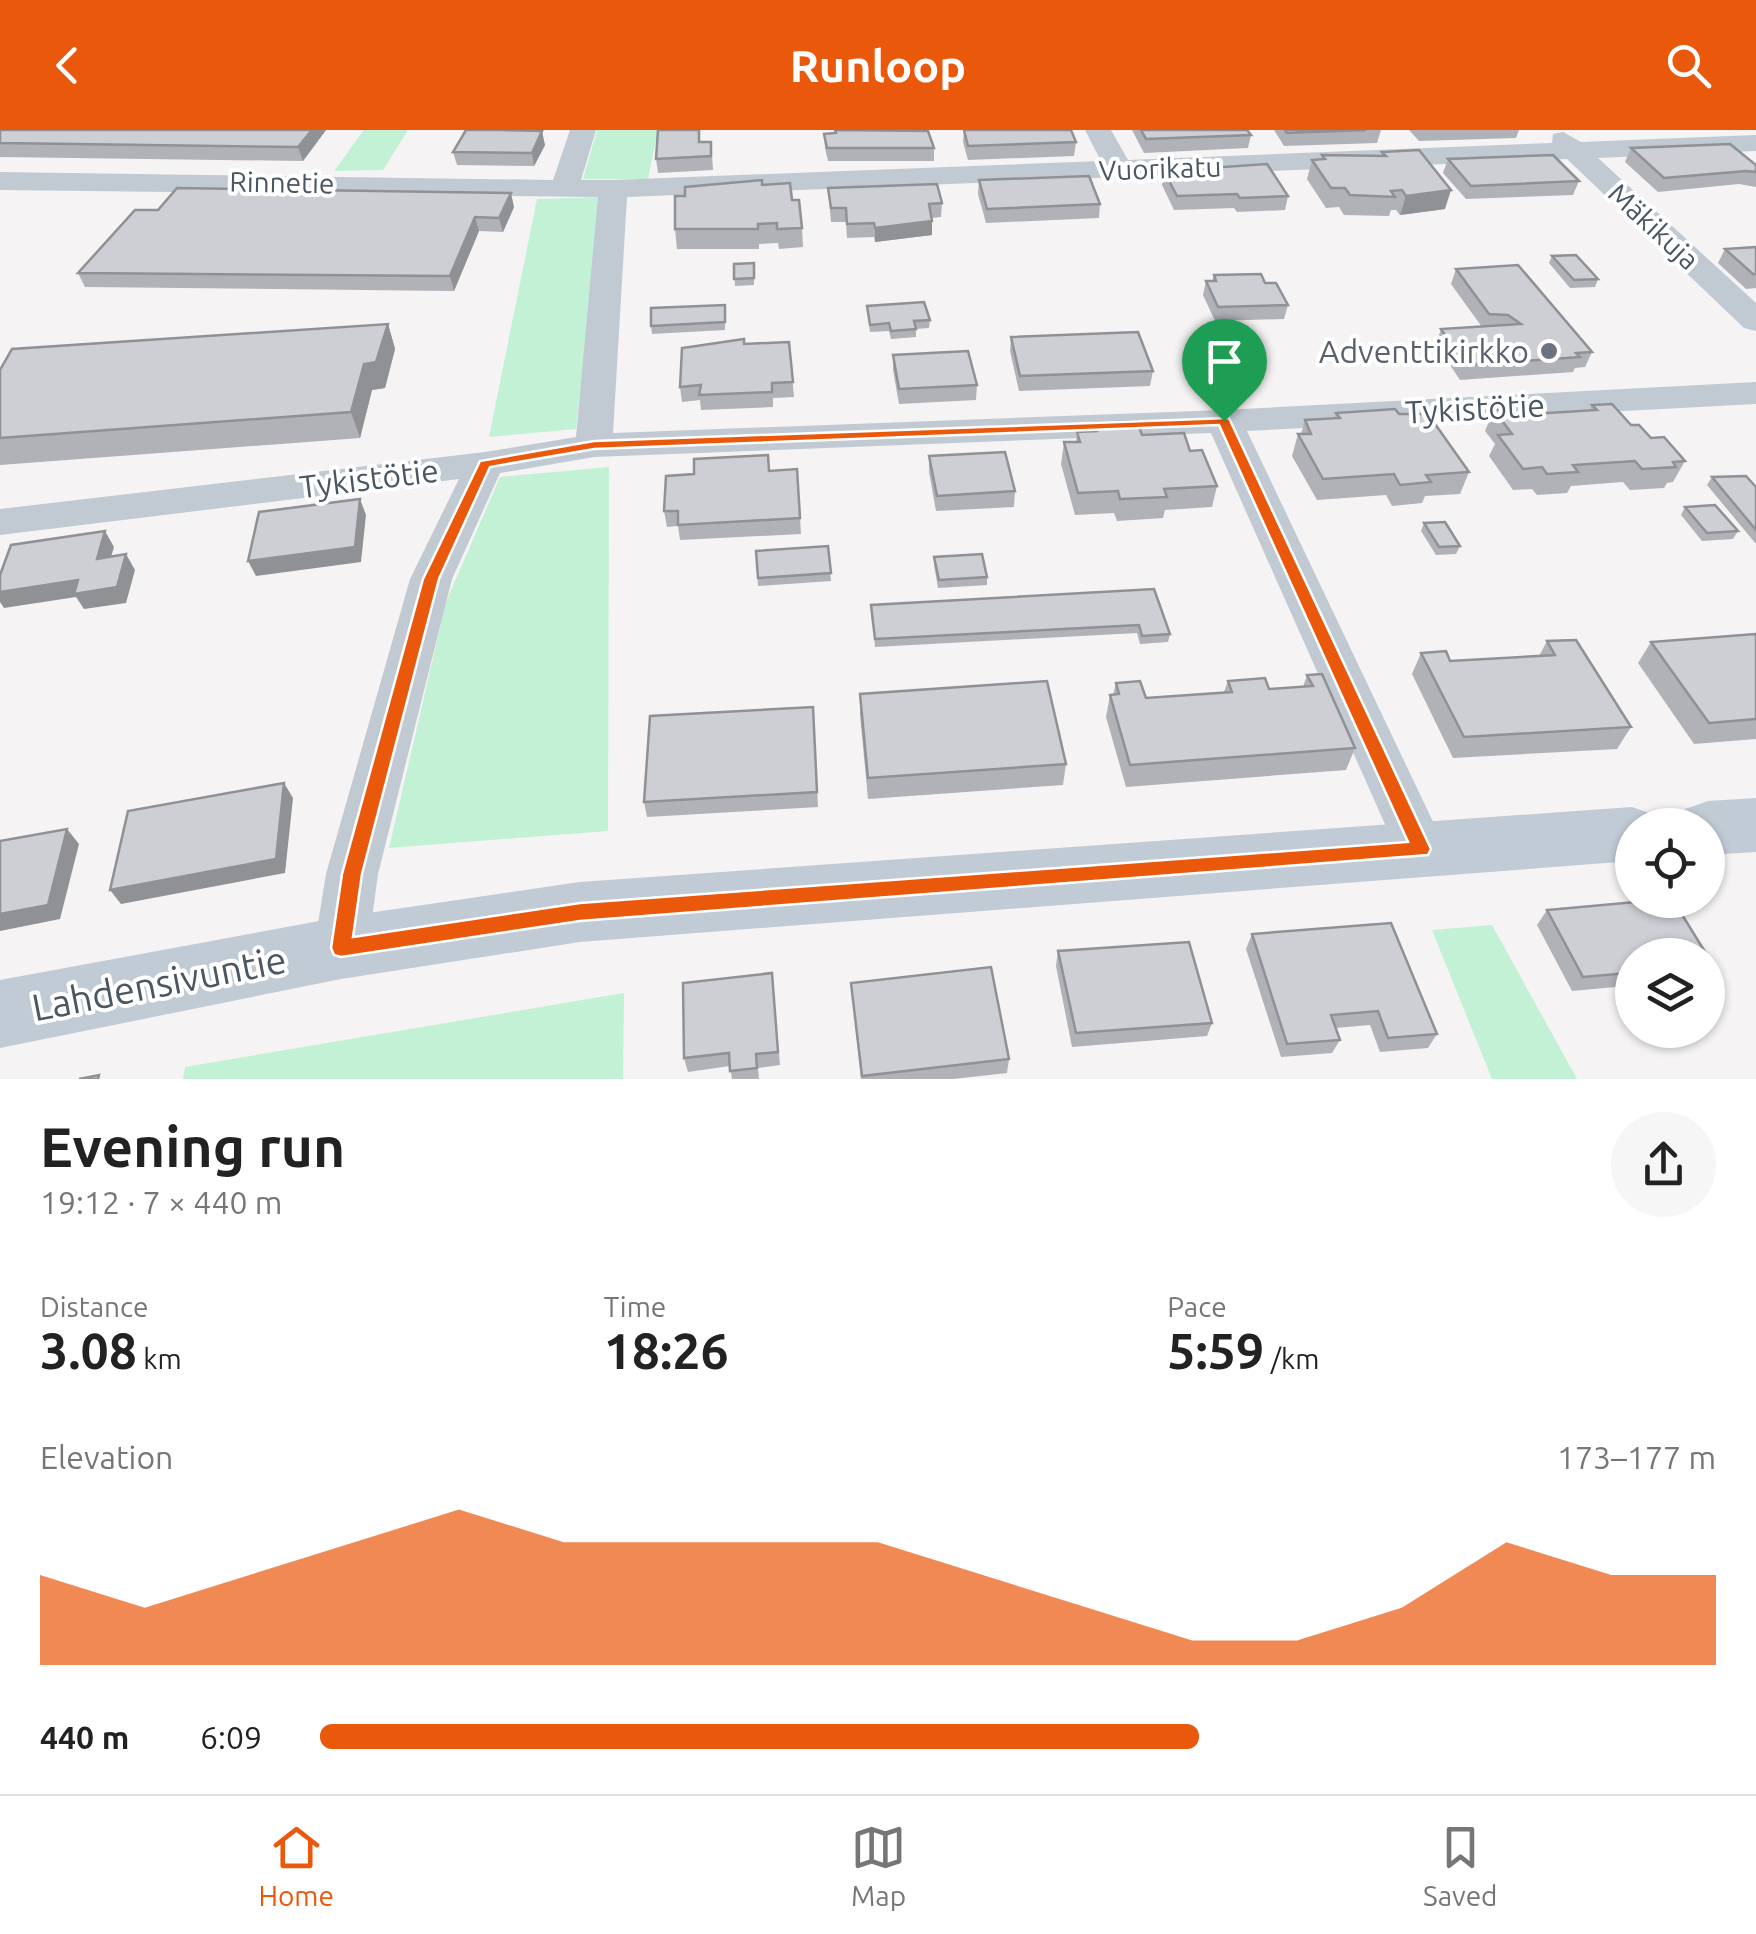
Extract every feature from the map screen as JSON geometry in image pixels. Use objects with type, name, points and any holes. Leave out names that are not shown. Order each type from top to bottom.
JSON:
[{"type":"main road","points":[[1725,827],[1756,824]]},
{"type":"main road","name":"Lahdensivuntie","points":[[0,1014],[341,948],[580,912],[1615,835]]},
{"type":"street","points":[[564,188],[583,130]]},
{"type":"street","points":[[1098,130],[1120,170]]},
{"type":"street","name":"Vuorikatu","points":[[564,188],[1120,170],[1563,140],[1756,143]]},
{"type":"street","name":"Mäkikuja","points":[[1563,140],[1756,321]]},
{"type":"street","name":"Rinnetie","points":[[0,181],[564,188]]},
{"type":"street","points":[[594,445],[614,189]]},
{"type":"street","name":"Tykistötie","points":[[0,522],[485,464],[594,445],[1224,421],[1756,394]]},
{"type":"street","points":[[1224,421],[1421,849]]},
{"type":"street","points":[[341,948],[352,874],[431,579],[485,464]]},
{"type":"green space","points":[[364,130],[408,130],[383,170],[334,171]]},
{"type":"green space","points":[[597,130],[658,130],[648,179],[583,179]]},
{"type":"green space","points":[[601,197],[576,429],[489,437],[537,199]]},
{"type":"green space","points":[[609,467],[608,831],[389,848],[446,602],[500,477]]},
{"type":"green space","points":[[1492,925],[1577,1079],[1492,1079],[1432,930]]},
{"type":"green space","points":[[624,993],[623,1079],[183,1079],[185,1067]]},
{"type":"building","points":[[0,130],[312,130],[298,147],[0,143]]},
{"type":"building","points":[[466,130],[542,131],[532,153],[453,152]]},
{"type":"building","points":[[658,130],[699,130],[699,142],[711,142],[711,156],[656,159]]},
{"type":"building","points":[[835,130],[928,131],[934,148],[827,148],[824,134],[836,133]]},
{"type":"building","points":[[964,130],[1071,130],[1076,142],[968,146]]},
{"type":"building","points":[[1141,130],[1247,130],[1251,135],[1146,139]]},
{"type":"building","points":[[1285,130],[1366,130],[1287,133]]},
{"type":"building","points":[[1730,144],[1756,165],[1756,172],[1664,178],[1631,148]]},
{"type":"building","points":[[1419,150],[1451,190],[1406,196],[1402,190],[1391,191],[1395,197],[1350,195],[1345,188],[1331,188],[1312,160],[1325,159],[1322,155],[1386,156],[1382,152]]},
{"type":"building","points":[[1553,155],[1579,181],[1471,186],[1448,159]]},
{"type":"building","points":[[1267,164],[1288,196],[1177,196],[1164,171]]},
{"type":"building","points":[[1089,176],[1100,204],[987,209],[979,180]]},
{"type":"building","points":[[762,180],[762,185],[790,183],[792,200],[799,200],[802,228],[777,229],[777,223],[758,224],[758,229],[675,229],[675,196],[685,196],[685,187]]},
{"type":"building","points":[[937,184],[942,203],[929,204],[932,221],[875,228],[874,223],[847,224],[846,208],[831,208],[828,188]]},
{"type":"building","points":[[177,188],[511,193],[499,218],[475,217],[450,276],[78,273],[135,210],[158,210]]},
{"type":"building","points":[[1756,247],[1756,274],[1725,249]]},
{"type":"building","points":[[1576,255],[1598,279],[1574,280],[1552,256]]},
{"type":"building","points":[[754,263],[754,278],[734,279],[734,264]]},
{"type":"building","points":[[1518,265],[1592,352],[1576,353],[1580,357],[1466,365],[1441,329],[1521,324],[1508,315],[1489,314],[1456,269]]},
{"type":"building","points":[[1261,274],[1265,283],[1276,283],[1288,305],[1218,307],[1206,281],[1216,281],[1214,275]]},
{"type":"building","points":[[924,302],[930,320],[914,321],[916,329],[891,331],[889,323],[870,325],[867,306]]},
{"type":"building","points":[[725,305],[725,322],[651,326],[651,308]]},
{"type":"building","points":[[388,324],[376,362],[364,364],[351,412],[0,438],[0,370],[12,349]]},
{"type":"building","points":[[1138,332],[1153,371],[1020,376],[1011,337]]},
{"type":"building","points":[[744,339],[744,344],[789,342],[793,382],[772,383],[772,392],[699,395],[701,385],[680,387],[682,348]]},
{"type":"building","points":[[968,351],[977,385],[899,389],[893,355]]},
{"type":"building","points":[[1612,404],[1631,425],[1639,425],[1651,438],[1664,437],[1685,461],[1673,462],[1676,467],[1642,469],[1635,461],[1573,465],[1578,472],[1547,474],[1542,467],[1523,469],[1498,435],[1512,434],[1494,410],[1512,409],[1517,415],[1597,410],[1592,405]]},
{"type":"building","points":[[1395,409],[1399,414],[1428,414],[1469,472],[1426,475],[1431,482],[1400,485],[1394,474],[1323,479],[1298,434],[1311,434],[1305,420],[1340,418],[1336,413]]},
{"type":"building","points":[[1137,421],[1142,435],[1184,433],[1190,451],[1202,450],[1217,486],[1164,489],[1167,497],[1120,499],[1118,491],[1078,493],[1064,442],[1080,442],[1077,432],[1097,431],[1094,423]]},
{"type":"building","points":[[1005,452],[1015,491],[937,496],[929,456]]},
{"type":"building","points":[[768,455],[769,471],[797,469],[800,518],[678,525],[678,511],[664,511],[666,476],[694,474],[694,459]]},
{"type":"building","points":[[1746,476],[1756,487],[1756,530],[1712,477]]},
{"type":"building","points":[[360,499],[355,547],[248,561],[259,512]]},
{"type":"building","points":[[1715,505],[1738,531],[1707,533],[1685,507]]},
{"type":"building","points":[[1445,522],[1460,546],[1439,547],[1424,523]]},
{"type":"building","points":[[105,531],[97,559],[126,554],[117,587],[74,594],[78,580],[0,592],[0,575],[11,545]]},
{"type":"building","points":[[828,546],[831,573],[758,578],[756,551]]},
{"type":"building","points":[[982,554],[987,577],[939,580],[934,557]]},
{"type":"building","points":[[1154,589],[1170,634],[1142,636],[1139,625],[875,639],[871,605]]},
{"type":"building","points":[[1756,634],[1756,719],[1709,723],[1651,642]]},
{"type":"building","points":[[1576,640],[1631,727],[1464,737],[1421,653],[1446,651],[1450,661],[1555,655],[1547,641]]},
{"type":"building","points":[[1322,674],[1355,748],[1130,765],[1110,695],[1119,694],[1116,683],[1140,681],[1146,698],[1232,692],[1228,681],[1265,678],[1269,689],[1313,686],[1307,675]]},
{"type":"building","points":[[1047,681],[1066,764],[868,778],[860,694]]},
{"type":"building","points":[[813,707],[817,792],[644,802],[650,716]]},
{"type":"building","points":[[284,783],[276,859],[110,890],[128,811]]},
{"type":"building","points":[[67,829],[48,905],[0,914],[0,841]]},
{"type":"building","points":[[1615,904],[1615,918],[1684,918],[1696,938],[1615,938],[1615,974],[1583,977],[1547,910]]},
{"type":"building","points":[[1391,923],[1437,1034],[1388,1038],[1378,1011],[1331,1015],[1340,1040],[1287,1044],[1252,934]]},
{"type":"building","points":[[1189,942],[1212,1023],[1076,1033],[1058,951]]},
{"type":"building","points":[[991,967],[1009,1059],[862,1076],[851,983]]},
{"type":"building","points":[[772,973],[778,1052],[756,1054],[757,1068],[730,1071],[729,1053],[684,1058],[683,983]]},
{"type":"place","name":"Adventtikirkko","points":[[1549,351]]},
{"type":"route","points":[[1224,421],[1421,849],[580,912],[341,948],[352,874],[431,579],[485,464],[594,445],[1224,421]]}]
